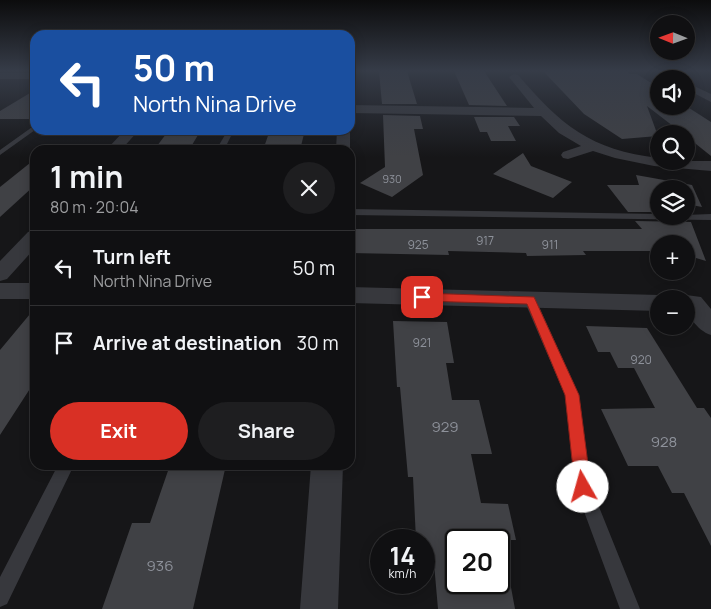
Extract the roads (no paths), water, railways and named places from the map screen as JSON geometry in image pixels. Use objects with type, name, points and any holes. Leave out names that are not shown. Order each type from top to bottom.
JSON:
[{"type":"street","points":[[534,99],[564,130],[595,146],[642,160],[711,166]]},
{"type":"street","points":[[355,110],[546,112]]},
{"type":"street","points":[[118,145],[127,135]]},
{"type":"street","points":[[568,154],[595,146]]},
{"type":"street","points":[[0,274],[30,241]]},
{"type":"street","points":[[0,291],[30,291]]},
{"type":"street","points":[[355,295],[650,303]]},
{"type":"street","points":[[695,309],[711,326]]},
{"type":"street","points":[[319,609],[327,470]]},
{"type":"lane","points":[[0,153],[30,131]]},
{"type":"lane","points":[[355,212],[711,217]]},
{"type":"lane","points":[[530,300],[572,395],[583,487],[630,609]]},
{"type":"lane","points":[[0,597],[64,470]]}]
